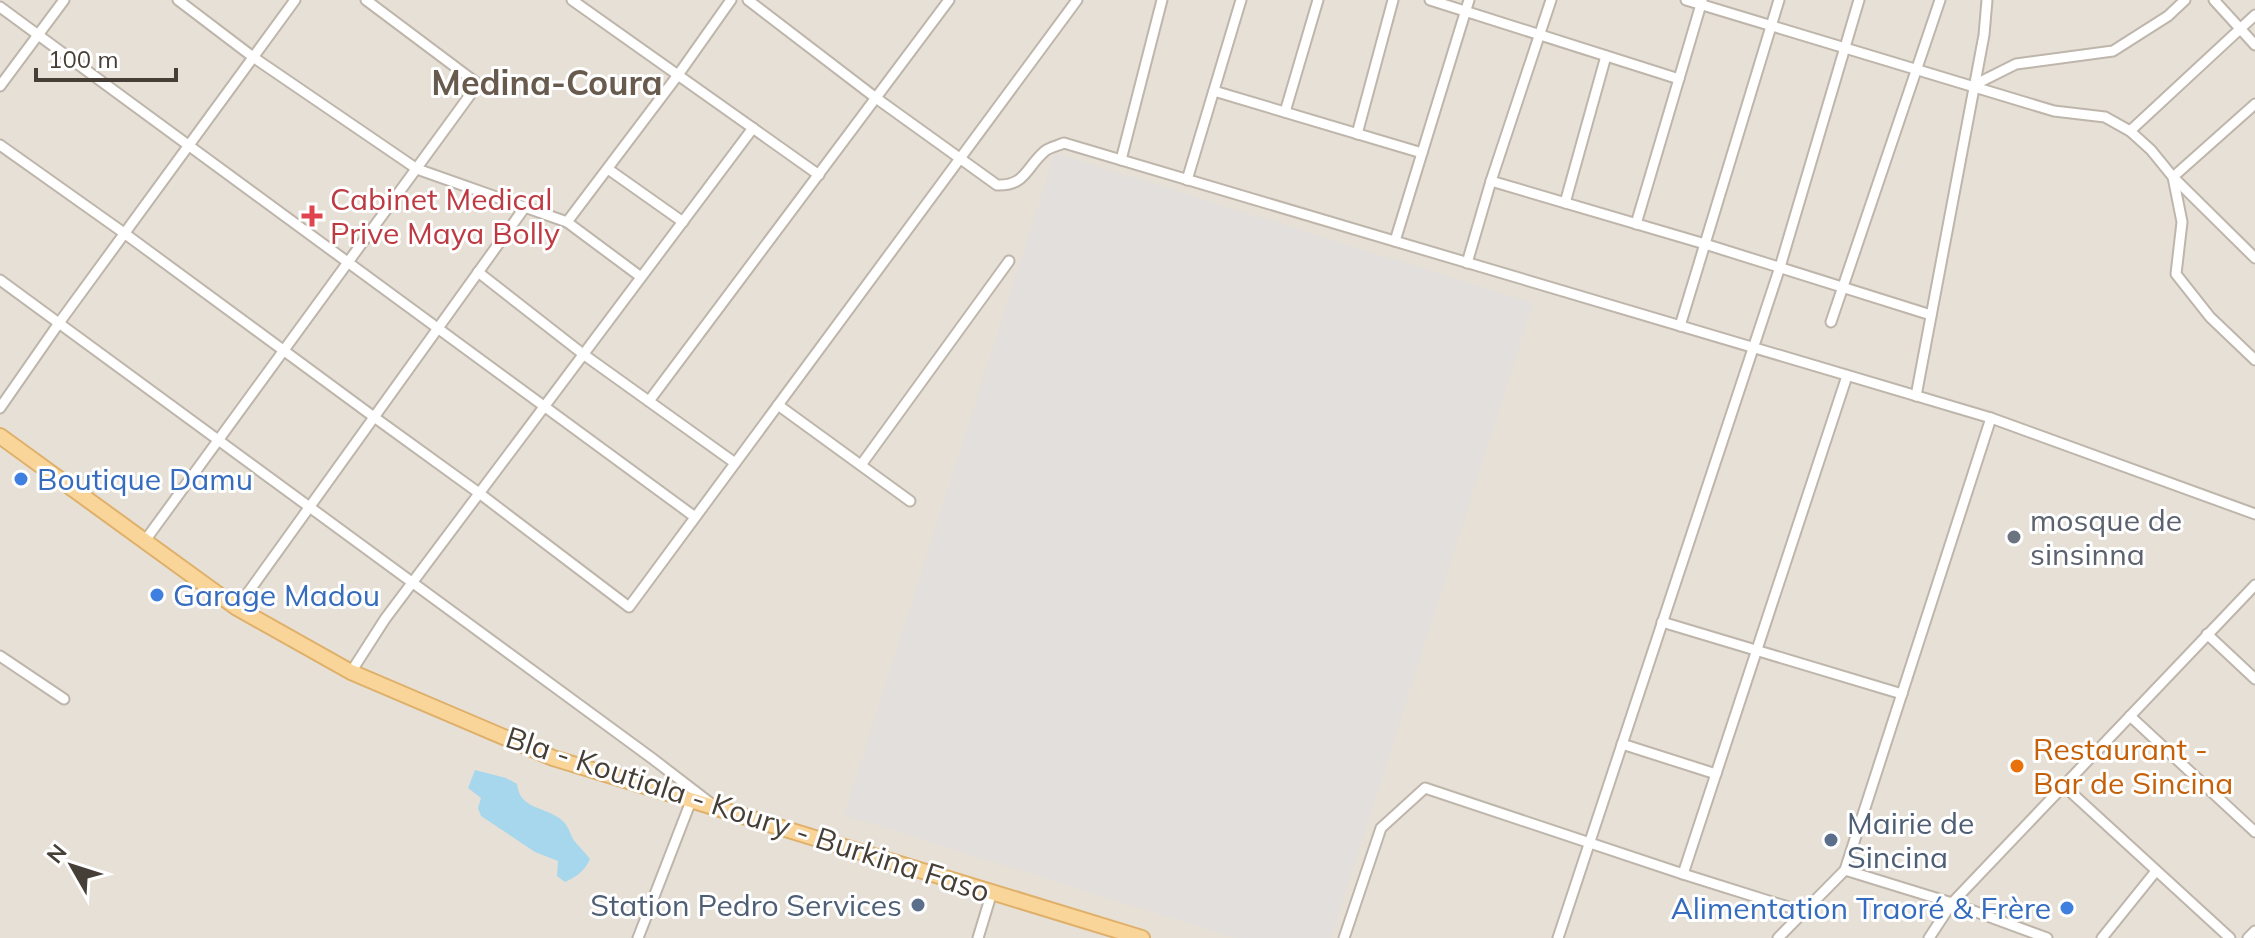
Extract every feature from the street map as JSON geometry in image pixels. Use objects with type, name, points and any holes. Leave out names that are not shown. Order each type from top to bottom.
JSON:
[{"type":"main road","name":"Bla - Koutiala - Koury - Burkina Faso","points":[[0,436],[237,608],[351,672],[553,758],[1142,938]]},
{"type":"street","points":[[0,86],[64,0]]},
{"type":"street","points":[[178,0],[253,57],[417,169],[567,222],[641,277]]},
{"type":"street","points":[[0,408],[295,0]]},
{"type":"street","points":[[144,542],[478,84],[366,0]]},
{"type":"street","points":[[572,0],[819,175]]},
{"type":"street","points":[[567,222],[731,0]]},
{"type":"street","points":[[748,0],[997,185],[1011,186],[1047,149],[1064,143],[1991,418],[2255,514]]},
{"type":"street","points":[[649,401],[946,3],[935,0]]},
{"type":"street","points":[[0,145],[479,493],[629,607],[1077,0]]},
{"type":"street","points":[[1121,160],[1162,0]]},
{"type":"street","points":[[1187,180],[1241,0]]},
{"type":"street","points":[[1285,112],[1318,0]]},
{"type":"street","points":[[1357,134],[1393,0]]},
{"type":"street","points":[[1430,0],[1679,79]]},
{"type":"street","points":[[1395,241],[1469,0]]},
{"type":"street","points":[[1467,263],[1551,0]]},
{"type":"street","points":[[1686,0],[1702,2],[2054,111],[2105,117],[2130,131],[2151,150],[2173,177],[2255,258]]},
{"type":"street","points":[[1680,326],[1779,0]]},
{"type":"street","points":[[1558,938],[1780,267],[1859,0]]},
{"type":"street","points":[[1831,322],[1940,0]]},
{"type":"street","points":[[1916,396],[1984,35],[1987,0]]},
{"type":"street","points":[[1974,85],[2016,64],[2113,51],[2168,16],[2185,0]]},
{"type":"street","points":[[2214,0],[2255,45]]},
{"type":"street","points":[[1636,224],[1702,2]]},
{"type":"street","points":[[0,7],[695,517]]},
{"type":"street","points":[[2130,131],[2255,15]]},
{"type":"street","points":[[1565,203],[1606,56]]},
{"type":"street","points":[[1214,91],[1422,153]]},
{"type":"street","points":[[2173,177],[2255,104]]},
{"type":"street","points":[[351,672],[412,582],[753,128]]},
{"type":"street","points":[[608,169],[683,222]]},
{"type":"street","points":[[2173,177],[2182,222],[2176,274],[2210,317],[2255,360]]},
{"type":"street","points":[[1491,181],[1931,315]]},
{"type":"street","points":[[237,608],[525,207]]},
{"type":"street","points":[[861,465],[1009,261]]},
{"type":"street","points":[[478,272],[583,354],[735,463]]},
{"type":"street","points":[[0,280],[719,810]]},
{"type":"street","points":[[1683,874],[1847,376]]},
{"type":"street","points":[[778,405],[910,501]]},
{"type":"street","points":[[1778,938],[1845,870],[1991,418]]},
{"type":"street","points":[[1929,938],[1952,903],[2255,585]]},
{"type":"street","points":[[1662,622],[1902,694]]},
{"type":"street","points":[[2207,634],[2255,679]]},
{"type":"street","points":[[0,656],[64,699]]},
{"type":"street","points":[[2130,716],[2255,832]]},
{"type":"street","points":[[1622,744],[1716,774]]},
{"type":"street","points":[[2063,785],[2230,938]]},
{"type":"street","points":[[1344,938],[1381,828],[1425,788],[1804,912]]},
{"type":"street","points":[[638,938],[691,801]]},
{"type":"street","points":[[1845,870],[1952,903],[2047,938]]},
{"type":"street","points":[[2102,938],[2156,871]]},
{"type":"street","points":[[978,938],[992,892]]},
{"type":"street","points":[[2248,938],[2255,931]]},
{"type":"shaded area","points":[[0,0],[2255,0],[2255,938],[0,938]]},
{"type":"shaded area","points":[[1055,153],[1533,303],[1331,938],[1235,938],[844,815]]},
{"type":"water","points":[[475,770],[517,784],[527,803],[562,820],[590,859],[583,870],[565,882],[557,876],[558,861],[535,852],[481,816],[478,808],[481,798],[468,788]]},
{"type":"place","name":"Cabinet Medical Prive Maya Bolly","points":[[312,216]]},
{"type":"place","name":"Boutique Damu","points":[[21,479]]},
{"type":"place","name":"mosque de sinsinna","points":[[2014,537]]},
{"type":"place","name":"Garage Madou","points":[[157,595]]},
{"type":"place","name":"Restaurant - Bar de Sincina","points":[[2017,766]]},
{"type":"place","name":"Mairie de Sincina","points":[[1831,840]]},
{"type":"place","name":"Station Pedro Services","points":[[918,905]]},
{"type":"place","name":"Alimentation Traoré & Frère","points":[[2067,908]]},
{"type":"district","name":"Medina-Coura","points":[[547,82]]}]
